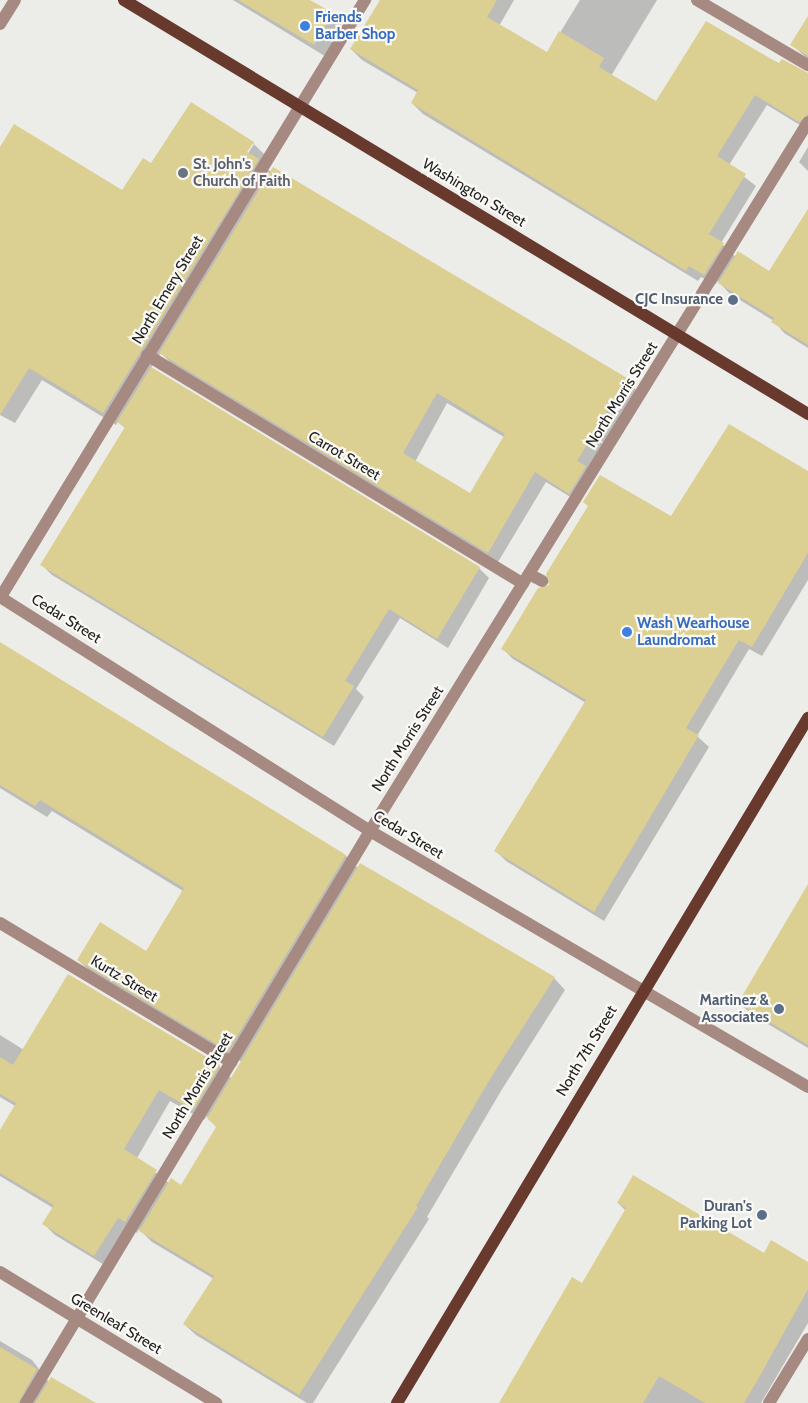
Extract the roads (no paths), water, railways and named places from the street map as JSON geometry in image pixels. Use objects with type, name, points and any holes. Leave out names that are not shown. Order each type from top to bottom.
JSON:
[{"type":"main road","name":"Washington Street","points":[[124,0],[808,414]]},
{"type":"main road","name":"North 7th Street","points":[[397,1403],[642,991],[808,718]]},
{"type":"street","points":[[0,24],[14,0]]},
{"type":"street","name":"North Emery Street","points":[[0,598],[365,0]]},
{"type":"street","points":[[697,0],[808,65]]},
{"type":"street","name":"North Morris Street","points":[[26,1403],[370,831],[808,122]]},
{"type":"street","name":"Carrot Street","points":[[147,355],[526,579],[542,581]]},
{"type":"street","name":"Cedar Street","points":[[0,598],[370,831],[808,1087]]},
{"type":"street","name":"Kurtz Street","points":[[0,923],[231,1062]]},
{"type":"street","name":"Greenleaf Street","points":[[0,1272],[216,1403]]},
{"type":"street","points":[[771,1403],[808,1339]]},
{"type":"place","name":"Friends Barber Shop","points":[[305,26]]},
{"type":"place","name":"St. John's Church of Faith","points":[[183,173]]},
{"type":"place","name":"CJC Insurance","points":[[733,300]]},
{"type":"place","name":"Wash Wearhouse Laundromat","points":[[627,632]]},
{"type":"place","name":"Martinez & Associates","points":[[779,1009]]},
{"type":"place","name":"Duran's Parking Lot","points":[[762,1215]]}]
